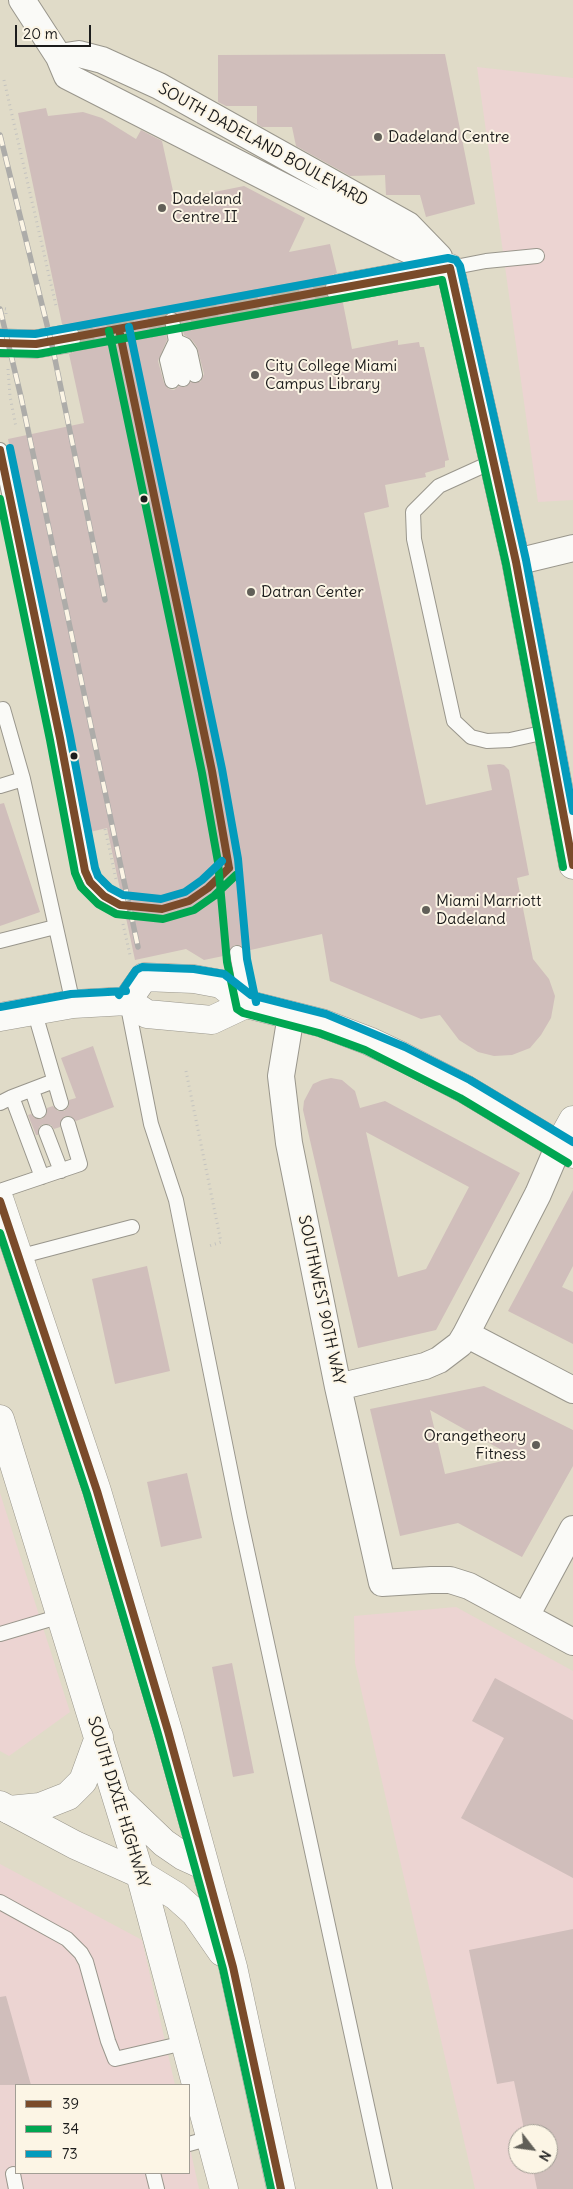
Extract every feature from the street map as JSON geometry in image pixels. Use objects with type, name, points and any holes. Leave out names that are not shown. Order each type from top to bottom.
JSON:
[{"type":"main road","points":[[340,288],[450,268],[516,562],[546,732],[573,865]]},
{"type":"main road","points":[[0,343],[36,344],[66,339]]},
{"type":"main road","points":[[127,1001],[144,977],[163,976],[221,984],[246,1004],[336,1028],[401,1056],[471,1093],[566,1150],[573,1120]]},
{"type":"main road","points":[[0,1017],[72,1004],[127,1001],[147,1014],[212,1020],[246,1004]]},
{"type":"main road","points":[[0,1201],[97,1491],[168,1731],[233,1967],[281,2189]]},
{"type":"main road","name":"SOUTH DIXIE HIGHWAY","points":[[0,1419],[98,1737],[114,1795],[140,1874],[184,2043],[199,2141],[224,2189]]},
{"type":"main road","points":[[4,1807],[40,1807],[68,1796],[82,1781],[98,1737]]},
{"type":"main road","points":[[114,1795],[164,1843],[183,1856],[205,1866]]},
{"type":"main road","points":[[4,1807],[75,1845],[140,1874],[176,1896],[195,1913],[233,1967]]},
{"type":"street","name":"SOUTH DADELAND BOULEVARD","points":[[22,0],[59,57],[67,76],[188,136],[400,246],[450,268]]},
{"type":"street","name":"SOUTH DADELAND BOULEVARD","points":[[59,57],[79,54],[102,60],[202,109],[241,134],[408,226],[450,268]]},
{"type":"street","points":[[188,136],[202,109]]},
{"type":"street","points":[[516,562],[573,548]]},
{"type":"street","name":"SOUTHWEST 90TH WAY","points":[[291,1015],[281,1076],[284,1114],[338,1387],[382,1583],[450,1580],[469,1586],[526,1616]]},
{"type":"street","points":[[338,1387],[432,1363],[449,1354],[460,1344],[538,1194],[566,1150]]},
{"type":"street","points":[[466,1334],[573,1390]]},
{"type":"street","points":[[573,1529],[526,1616],[573,1642]]},
{"type":"lane","points":[[450,268],[486,261],[536,256]]},
{"type":"lane","points":[[172,320],[176,341],[167,360],[184,378],[190,352],[185,345],[176,341]]},
{"type":"lane","points":[[0,450],[60,738],[85,872],[96,890],[123,905]]},
{"type":"lane","points":[[494,461],[439,486],[414,512],[414,539],[454,721],[471,737],[487,741],[510,740],[546,732]]},
{"type":"lane","points":[[0,710],[3,709],[23,779],[72,1004]]},
{"type":"lane","points":[[0,786],[23,779]]},
{"type":"lane","points":[[0,942],[55,927]]},
{"type":"lane","points":[[237,953],[246,1004]]},
{"type":"lane","points":[[127,1001],[151,1124],[176,1200],[240,1518],[385,2189]]},
{"type":"lane","points":[[34,1010],[61,1103]]},
{"type":"lane","points":[[42,1177],[6,1100],[54,1082]]},
{"type":"lane","points":[[32,1090],[39,1111]]},
{"type":"lane","points":[[0,1191],[80,1164],[68,1124]]},
{"type":"lane","points":[[46,1132],[61,1171]]},
{"type":"lane","points":[[18,1257],[132,1227]]},
{"type":"lane","points":[[0,1634],[61,1616]]},
{"type":"lane","points":[[0,1902],[67,1939],[81,1953],[86,1962],[115,2059],[184,2043]]},
{"type":"lane","points":[[13,2174],[16,2189]]},
{"type":"lane","points":[[153,2174],[157,2189]]},
{"type":"path","points":[[4,80],[56,306]]},
{"type":"path","points":[[0,308],[6,309],[6,313]]},
{"type":"path","points":[[9,392],[16,427]]},
{"type":"path","points":[[105,829],[118,886]]},
{"type":"path","points":[[186,1071],[221,1242],[209,1246]]},
{"type":"shaded area","points":[[477,67],[573,78],[573,500],[538,502]]},
{"type":"shaded area","points":[[0,1493],[70,1712],[9,1756],[0,1751]]},
{"type":"shaded area","points":[[456,1607],[573,1671],[573,2189],[475,2189],[355,1663],[354,1616]]},
{"type":"shaded area","points":[[0,1864],[142,1940],[175,2084],[15,2084],[15,2174],[190,2174],[190,2148],[199,2189],[0,2189]]},
{"type":"building","name":"Dadeland Centre","points":[[445,54],[475,204],[426,217],[420,195],[386,195],[385,175],[350,176],[296,146],[292,127],[262,127],[257,124],[257,106],[226,106],[218,102],[218,55]]},
{"type":"building","name":"Datran Center","points":[[46,108],[48,116],[83,112],[102,118],[136,139],[141,130],[162,141],[175,200],[244,186],[305,218],[289,252],[330,244],[337,273],[330,276],[326,282],[325,291],[328,298],[334,302],[343,303],[352,349],[398,340],[398,345],[419,342],[420,347],[424,347],[449,460],[445,461],[445,467],[425,473],[426,477],[385,485],[389,507],[364,513],[426,805],[492,790],[487,765],[500,764],[509,770],[529,875],[517,878],[533,959],[549,979],[555,996],[551,1018],[541,1035],[530,1048],[512,1055],[494,1056],[478,1052],[459,1040],[440,1015],[421,1019],[330,981],[322,934],[246,951],[240,945],[235,945],[229,950],[228,955],[204,960],[186,949],[135,960],[125,913],[130,910],[132,904],[130,900],[121,894],[107,828],[90,832],[8,439],[84,423],[69,354],[76,351],[80,345],[81,336],[78,329],[72,325],[62,324],[18,113]],"holes":[[[170,312],[179,315],[184,335],[192,340],[197,347],[204,374],[200,382],[191,382],[185,387],[179,386],[174,390],[169,389],[164,383],[158,361],[167,340],[164,318]]]},
{"type":"building","points":[[4,803],[40,912],[0,926],[0,804]]},
{"type":"building","points":[[93,1046],[114,1107],[76,1121],[70,1116],[65,1116],[60,1122],[60,1127],[54,1129],[51,1125],[43,1124],[39,1127],[38,1135],[36,1135],[28,1115],[31,1114],[37,1119],[42,1119],[47,1113],[47,1108],[53,1106],[58,1111],[64,1111],[69,1106],[69,1100],[76,1098],[61,1058]]},
{"type":"building","points":[[331,1078],[342,1080],[355,1091],[360,1108],[385,1101],[520,1173],[436,1330],[358,1348],[303,1110],[304,1101],[313,1084]],"holes":[[[366,1132],[469,1187],[426,1269],[398,1277]]]},
{"type":"building","points":[[573,1190],[573,1266],[562,1287],[573,1292],[573,1344],[508,1311]]},
{"type":"building","points":[[147,1266],[170,1371],[115,1384],[92,1279]]},
{"type":"building","points":[[484,1386],[573,1430],[573,1466],[522,1557],[458,1523],[400,1536],[370,1409]],"holes":[[[430,1410],[516,1458],[445,1474]]]},
{"type":"building","points":[[187,1473],[202,1538],[161,1547],[147,1482]]},
{"type":"building","points":[[232,1663],[254,1773],[233,1777],[212,1667]]},
{"type":"building","points":[[495,1678],[573,1720],[573,1878],[461,1818],[504,1738],[472,1721]]},
{"type":"building","points":[[573,1929],[573,2189],[537,2189],[534,2174],[558,2174],[558,2124],[523,2124],[514,2081],[497,2084],[469,1950]]},
{"type":"building","points":[[6,1996],[31,2084],[0,2085],[0,1997]]},
{"type":"tunnel","points":[[66,339],[340,288]]},
{"type":"railway","points":[[0,135],[52,345],[105,600]]},
{"type":"railway","points":[[0,309],[21,397],[138,947]]},
{"type":"transit line","name":"73","points":[[0,333],[35,334],[448,258],[456,260],[460,266],[526,560],[573,811]]},
{"type":"transit line","name":"39","points":[[450,268],[516,562],[573,865]]},
{"type":"transit line","name":"39","points":[[0,343],[36,344],[450,268]]},
{"type":"transit line","name":"34","points":[[0,353],[38,354],[442,280],[506,564],[563,867]]},
{"type":"transit line","name":"73","points":[[129,327],[222,769],[238,859],[247,959],[256,1002]]},
{"type":"transit line","name":"39","points":[[119,329],[212,771],[229,868]]},
{"type":"transit line","name":"34","points":[[109,331],[202,773],[218,862],[227,962],[237,1009],[243,1013],[319,1033],[365,1050],[460,1098],[568,1163]]},
{"type":"transit line","name":"73","points":[[10,448],[98,876],[110,888],[123,895],[161,899],[185,892],[202,880],[222,861]]},
{"type":"transit line","name":"39","points":[[0,450],[60,738],[85,871],[90,882],[104,896],[120,905],[162,909],[189,901],[208,888],[229,868]]},
{"type":"transit line","name":"34","points":[[0,499],[50,740],[75,873],[81,887],[98,904],[116,914],[163,919],[194,910],[214,896],[236,875]]},
{"type":"transit line","name":"73","points":[[119,995],[136,970],[142,967],[194,969],[224,974],[251,995],[326,1014],[405,1047],[470,1080],[573,1142]]},
{"type":"transit line","name":"73","points":[[0,1007],[71,994],[126,991]]},
{"type":"transit line","name":"39","points":[[0,1201],[97,1491],[168,1731],[233,1967],[281,2189]]},
{"type":"transit line","name":"34","points":[[0,1233],[87,1494],[158,1734],[223,1969],[271,2189]]},
{"type":"place","name":"Dadeland Centre","points":[[378,137]]},
{"type":"place","name":"Dadeland Centre II","points":[[162,208]]},
{"type":"place","name":"City College Miami Campus Library","points":[[255,375]]},
{"type":"place","name":"Datran Center","points":[[251,592]]},
{"type":"place","name":"Miami Marriott Dadeland","points":[[426,910]]},
{"type":"place","name":"Orangetheory Fitness","points":[[536,1445]]}]
